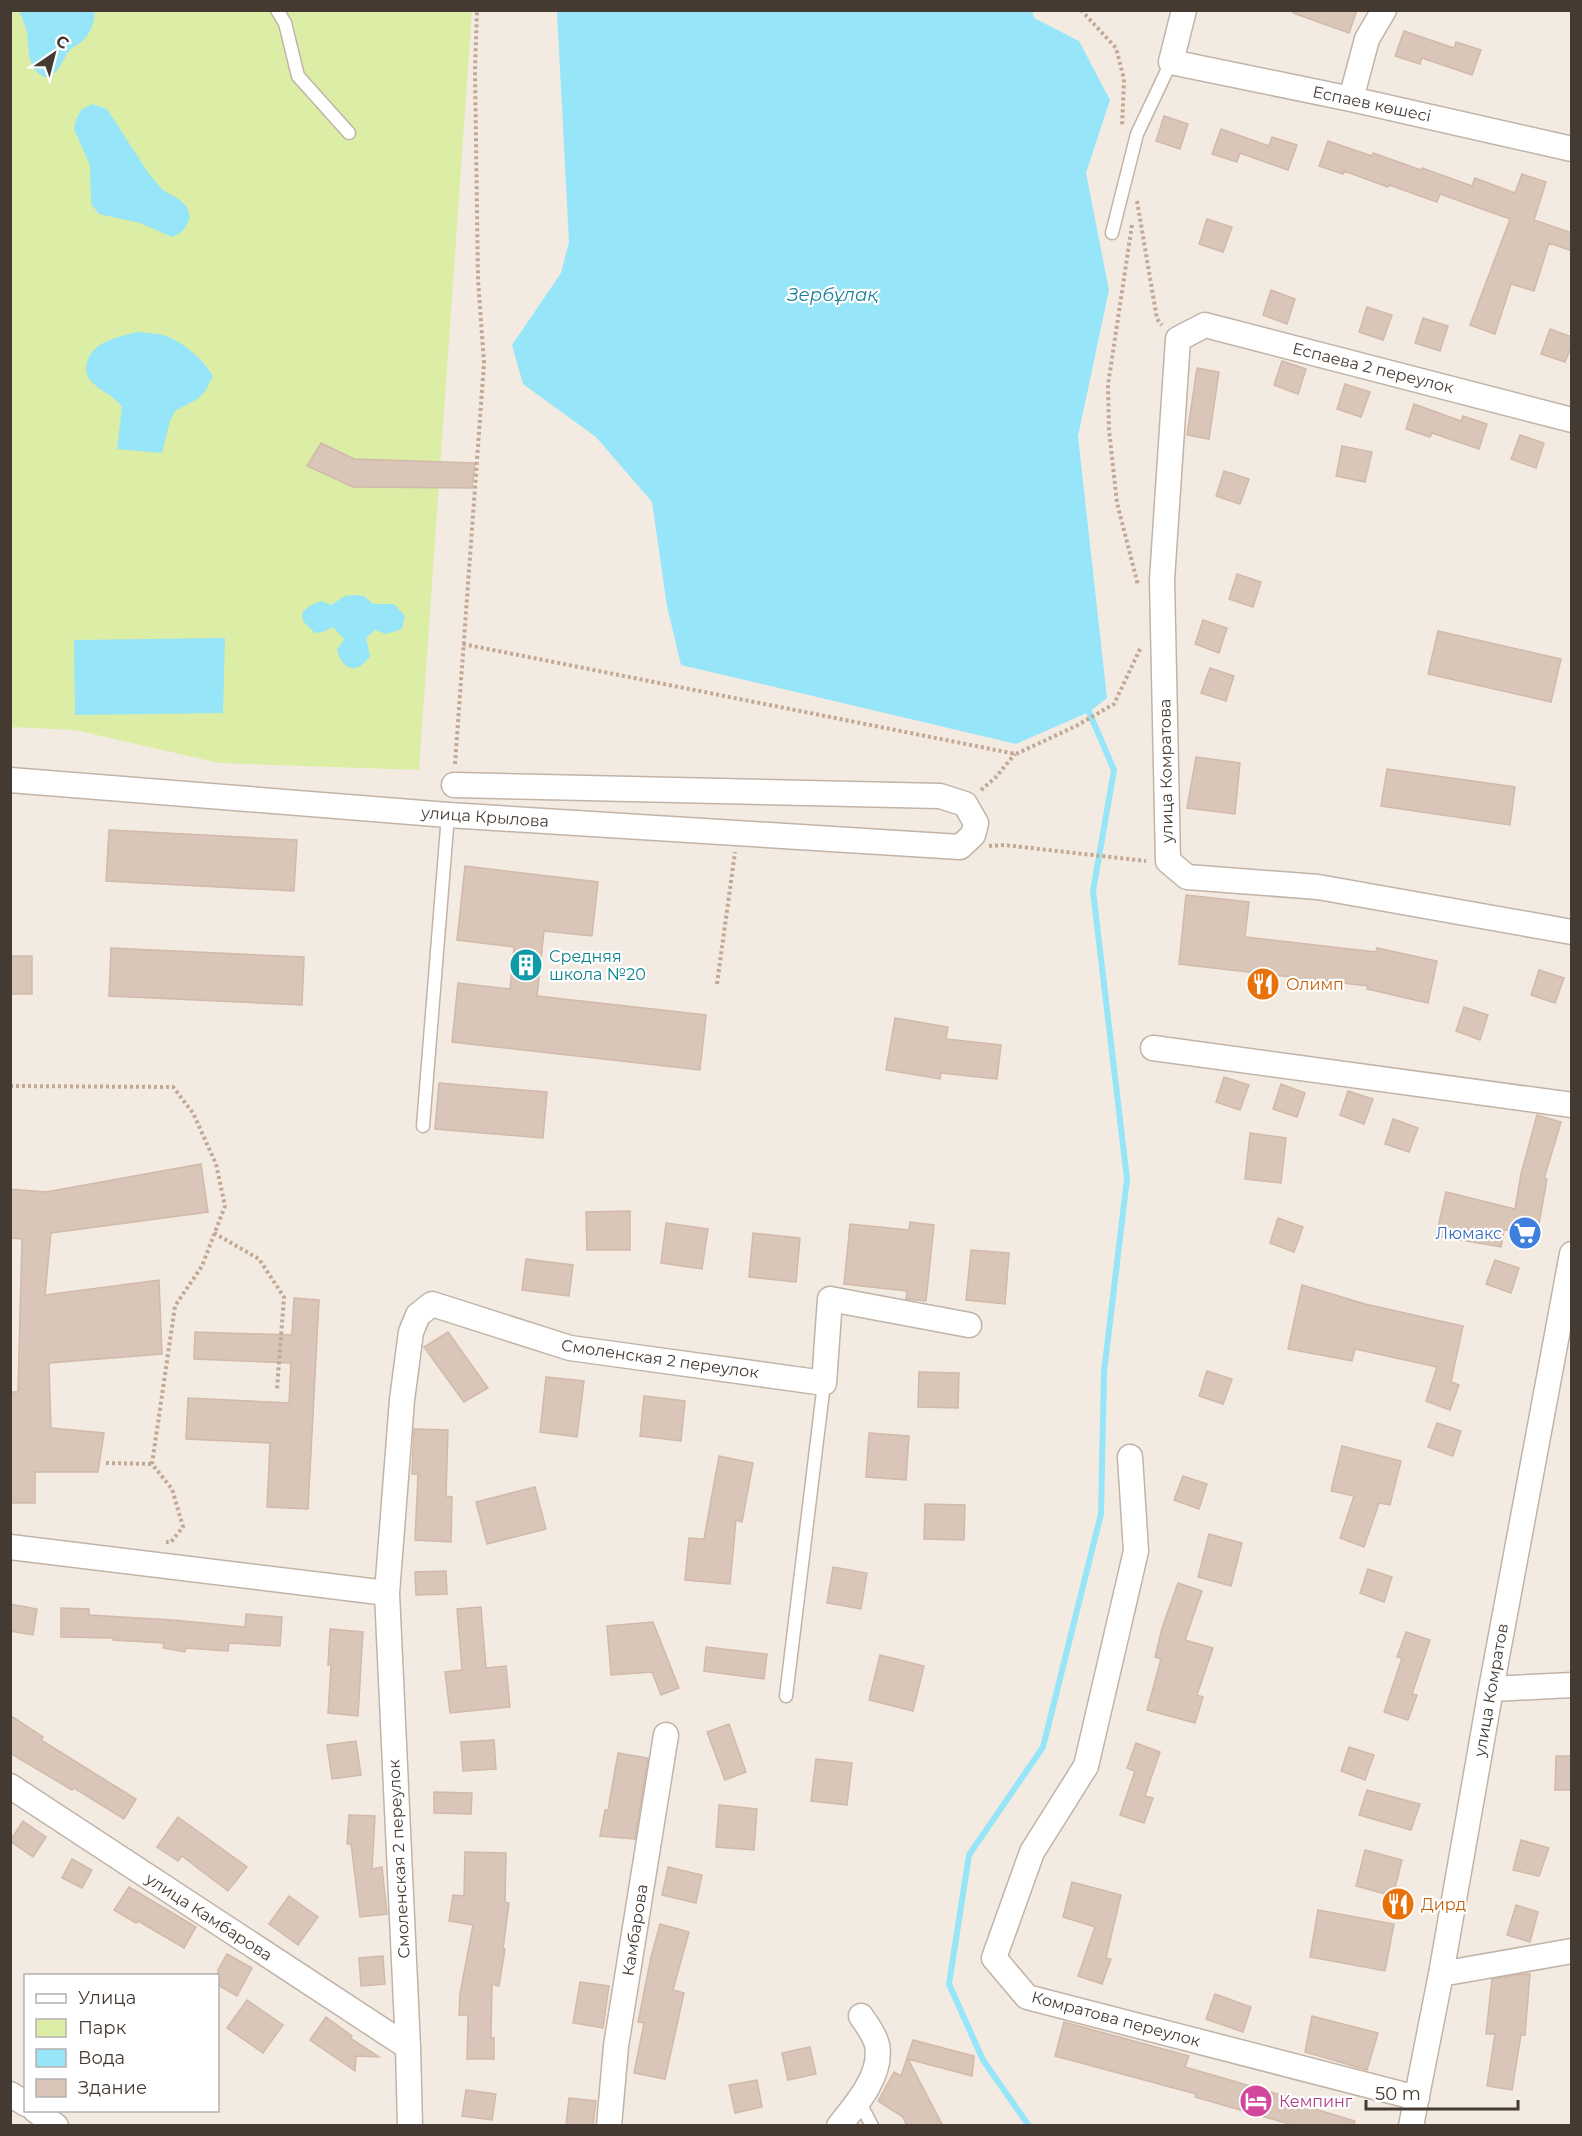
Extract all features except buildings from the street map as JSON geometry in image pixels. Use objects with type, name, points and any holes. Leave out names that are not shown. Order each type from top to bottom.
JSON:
[{"type":"street","points":[[1171,62],[1184,10]]},
{"type":"street","points":[[1351,99],[1367,39],[1384,10]]},
{"type":"street","name":"Еспаев көшесі","points":[[1171,62],[1351,99],[1572,149]]},
{"type":"street","name":"Еспаева 2 переулок","points":[[1178,339],[1205,325],[1572,420]]},
{"type":"street","name":"улица Комратова","points":[[1178,339],[1162,580],[1168,861],[1187,877],[1318,887],[1572,932]]},
{"type":"street","name":"улица Крылова","points":[[10,780],[448,815],[960,847],[972,835],[976,823],[965,804]]},
{"type":"street","points":[[454,785],[940,796],[965,804]]},
{"type":"street","points":[[1153,1048],[1572,1105]]},
{"type":"street","name":"улица Комратов","points":[[1411,2126],[1441,1974],[1491,1689],[1572,1254]]},
{"type":"street","points":[[824,1383],[830,1299],[969,1325]]},
{"type":"street","name":"Смоленская 2 переулок","points":[[410,2126],[387,1593],[402,1400],[411,1332],[418,1315],[432,1304],[570,1348],[824,1383]]},
{"type":"street","name":"Комратова переулок","points":[[1130,1457],[1136,1551],[1086,1766],[1032,1852],[994,1958],[1027,1997],[1417,2098]]},
{"type":"street","points":[[10,1547],[387,1593]]},
{"type":"street","points":[[1491,1689],[1572,1685]]},
{"type":"street","name":"Камбарова","points":[[609,2126],[616,2046],[666,1735]]},
{"type":"street","name":"улица Камбарова","points":[[10,1786],[408,2047]]},
{"type":"street","points":[[1441,1974],[1572,1951]]},
{"type":"street","points":[[839,2126],[859,2101],[874,2072],[877,2046],[861,2016]]},
{"type":"street","points":[[10,2094],[24,2103]]},
{"type":"street","points":[[38,2112],[56,2126]]},
{"type":"lane","points":[[277,10],[285,23],[298,76],[349,133]]},
{"type":"lane","points":[[1112,234],[1137,134],[1171,62]]},
{"type":"lane","points":[[423,1126],[448,815]]},
{"type":"lane","points":[[786,1696],[824,1383]]},
{"type":"lane","points":[[859,2101],[872,2126]]},
{"type":"path","points":[[454,785],[484,363],[478,268],[475,70],[477,10]]},
{"type":"path","points":[[1081,10],[1116,48],[1124,79],[1122,130]]},
{"type":"path","points":[[1140,594],[1137,573],[1118,503],[1109,430],[1108,385],[1136,198],[1157,319],[1178,339]]},
{"type":"path","points":[[463,644],[1016,754]]},
{"type":"path","points":[[965,804],[995,778],[1016,754],[1114,705],[1143,644]]},
{"type":"path","points":[[717,984],[738,833]]},
{"type":"path","points":[[990,846],[1004,845],[1148,861]]},
{"type":"path","points":[[10,1086],[173,1087],[193,1113],[216,1164],[225,1206],[202,1266],[176,1306],[152,1464],[172,1489],[183,1527],[171,1542],[160,1542]]},
{"type":"path","points":[[214,1233],[259,1258],[284,1297],[277,1389]]},
{"type":"path","points":[[106,1463],[152,1464]]},
{"type":"green space","points":[[11,11],[472,11],[419,770],[219,763],[75,730],[11,727]]},
{"type":"water","points":[[94,10],[93,24],[89,33],[71,48],[56,71],[48,77],[37,72],[30,59],[27,32],[19,11]]},
{"type":"water","name":"Зербұлақ","points":[[557,11],[1032,11],[1034,18],[1079,41],[1110,100],[1086,173],[1109,290],[1078,436],[1107,698],[1089,712],[1016,744],[681,665],[667,606],[652,502],[596,437],[523,384],[512,345],[561,273],[569,242]]},
{"type":"water","points":[[92,104],[107,109],[149,174],[163,190],[187,207],[190,217],[179,234],[172,237],[140,223],[99,214],[91,204],[90,165],[74,129],[81,110]]},
{"type":"water","points":[[137,332],[163,335],[173,339],[199,358],[213,376],[199,398],[175,411],[170,421],[162,453],[117,449],[122,407],[94,384],[86,371],[87,362],[95,349],[115,338]]},
{"type":"water","points":[[345,596],[364,596],[373,604],[394,604],[405,616],[402,629],[386,634],[375,630],[366,638],[370,656],[361,666],[351,668],[343,663],[337,650],[344,639],[333,627],[315,633],[303,621],[302,613],[321,601],[331,605]]},
{"type":"water","points":[[225,638],[223,713],[75,715],[74,640]]},
{"type":"waterway","points":[[1029,2126],[983,2060],[949,1984],[969,1855],[1043,1747],[1101,1514],[1104,1372],[1127,1179],[1093,891],[1114,770],[1089,712]]},
{"type":"place","name":"Средняя школа №20","points":[[526,965]]},
{"type":"place","name":"Олимп","points":[[1263,984]]},
{"type":"place","name":"Люмакс","points":[[1525,1233]]},
{"type":"place","name":"Дирд","points":[[1398,1904]]},
{"type":"place","name":"Кемпинг","points":[[1256,2101]]}]
